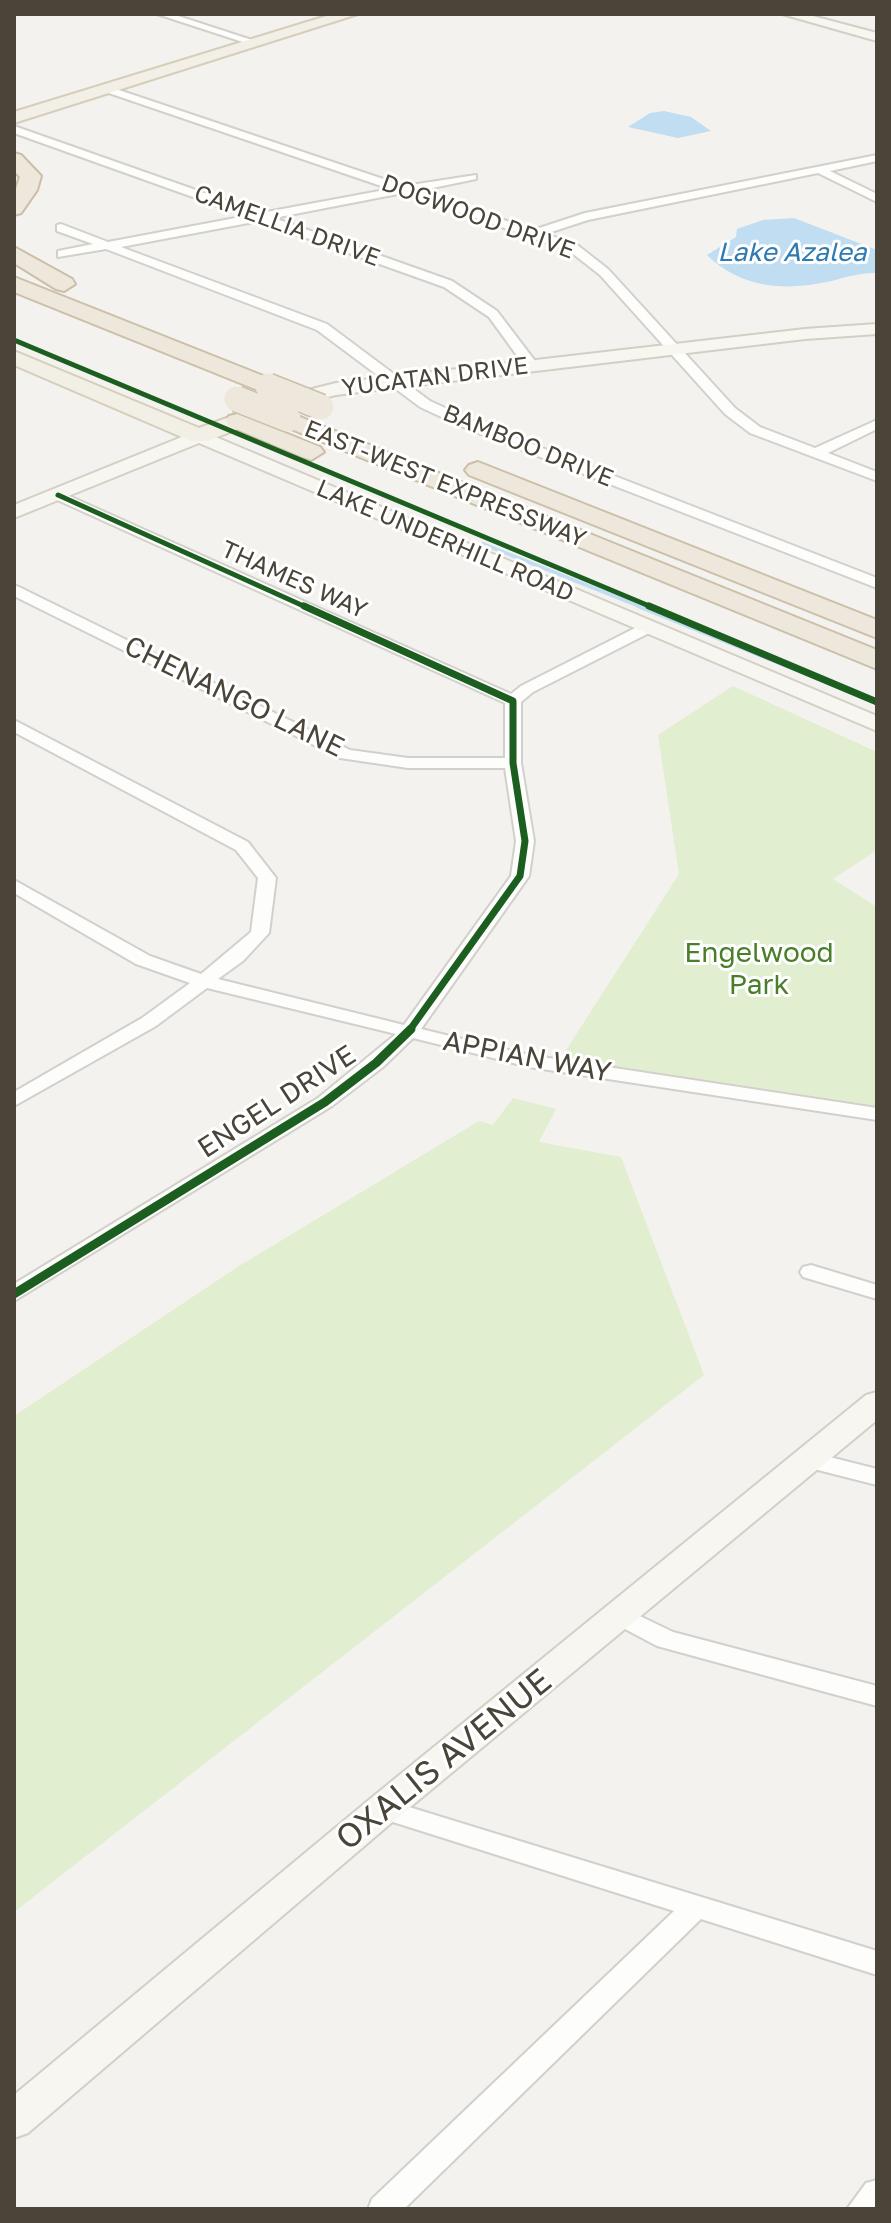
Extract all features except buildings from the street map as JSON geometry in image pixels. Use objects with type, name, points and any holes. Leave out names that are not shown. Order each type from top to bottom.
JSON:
[{"type":"highway","points":[[14,159],[31,176],[27,190],[14,209]]},
{"type":"highway","points":[[14,254],[247,395],[516,537],[713,604],[801,628]]},
{"type":"highway","name":"EAST-WEST EXPRESSWAY","points":[[14,284],[247,395],[288,419],[877,660]]},
{"type":"highway","name":"EAST-WEST EXPRESSWAY","points":[[14,307],[247,395],[321,407],[877,630]]},
{"type":"main road","points":[[14,118],[321,14]]},
{"type":"main road","points":[[14,108],[350,14]]},
{"type":"main road","name":"LAKE UNDERHILL ROAD","points":[[14,357],[199,436]]},
{"type":"main road","name":"YUCATAN DRIVE","points":[[199,436],[247,395]]},
{"type":"street","points":[[162,14],[248,41]]},
{"type":"street","points":[[789,14],[877,37]]},
{"type":"street","name":"DOGWOOD DRIVE","points":[[107,89],[572,247],[604,272],[743,421],[755,430],[877,477]]},
{"type":"street","name":"CAMELLIA DRIVE","points":[[14,129],[448,284],[471,296],[493,314],[531,365]]},
{"type":"street","points":[[535,233],[585,217],[877,158]]},
{"type":"street","points":[[820,170],[877,199]]},
{"type":"street","points":[[62,254],[472,177]]},
{"type":"street","name":"BAMBOO DRIVE","points":[[61,228],[322,327],[425,404],[468,424],[877,583]]},
{"type":"street","name":"YUCATAN DRIVE","points":[[247,395],[305,395],[674,348],[877,329]]},
{"type":"street","points":[[815,454],[877,424]]},
{"type":"street","name":"YUCATAN DRIVE","points":[[14,512],[199,436]]},
{"type":"street","name":"LAKE UNDERHILL ROAD","points":[[199,436],[877,724]]},
{"type":"street","name":"THAMES WAY","points":[[58,495],[513,701]]},
{"type":"street","name":"CHENANGO LANE","points":[[14,590],[346,754],[408,763],[513,763]]},
{"type":"street","points":[[14,611],[36,601]]},
{"type":"street","points":[[513,701],[527,689],[647,628]]},
{"type":"street","name":"ENGEL DRIVE","points":[[14,1294],[325,1102],[376,1063],[408,1033],[520,876],[525,841],[513,763],[513,701]]},
{"type":"street","points":[[14,725],[242,846],[267,878],[260,933],[206,982],[149,1022],[14,1100]]},
{"type":"street","name":"APPIAN WAY","points":[[14,885],[143,960],[206,982],[529,1061],[877,1114]]},
{"type":"street","points":[[14,1077],[33,1089]]},
{"type":"street","points":[[811,1272],[877,1292]]},
{"type":"street","name":"OXALIS AVENUE","points":[[14,2120],[383,1809],[877,1403]]},
{"type":"street","points":[[810,1460],[877,1477]]},
{"type":"street","points":[[621,1616],[666,1639],[877,1696]]},
{"type":"street","points":[[383,1809],[877,1963]]},
{"type":"street","points":[[383,2209],[698,1905]]},
{"type":"street","points":[[862,2209],[877,2193]]},
{"type":"green space","name":"Engelwood Park","points":[[733,686],[877,752],[877,850],[833,879],[877,907],[877,1106],[561,1058],[679,874],[658,735]]},
{"type":"green space","points":[[513,1098],[556,1109],[539,1142],[621,1157],[704,1375],[14,1912],[14,1416],[239,1266],[479,1121],[493,1125]]},
{"type":"water","points":[[664,111],[691,117],[711,131],[678,138],[628,127],[650,113]]},
{"type":"water","name":"Lake Azalea","points":[[794,218],[877,250],[877,273],[858,274],[811,285],[779,286],[734,274],[707,255],[736,237],[737,229],[763,220]]},
{"type":"waterway","points":[[483,544],[641,607]]},
{"type":"waterway","points":[[641,607],[877,702]]},
{"type":"cycle path","points":[[14,340],[877,702]]},
{"type":"cycle path","points":[[14,1294],[325,1102],[376,1063],[408,1033],[520,876],[525,841],[513,763],[513,701],[58,495]]}]
